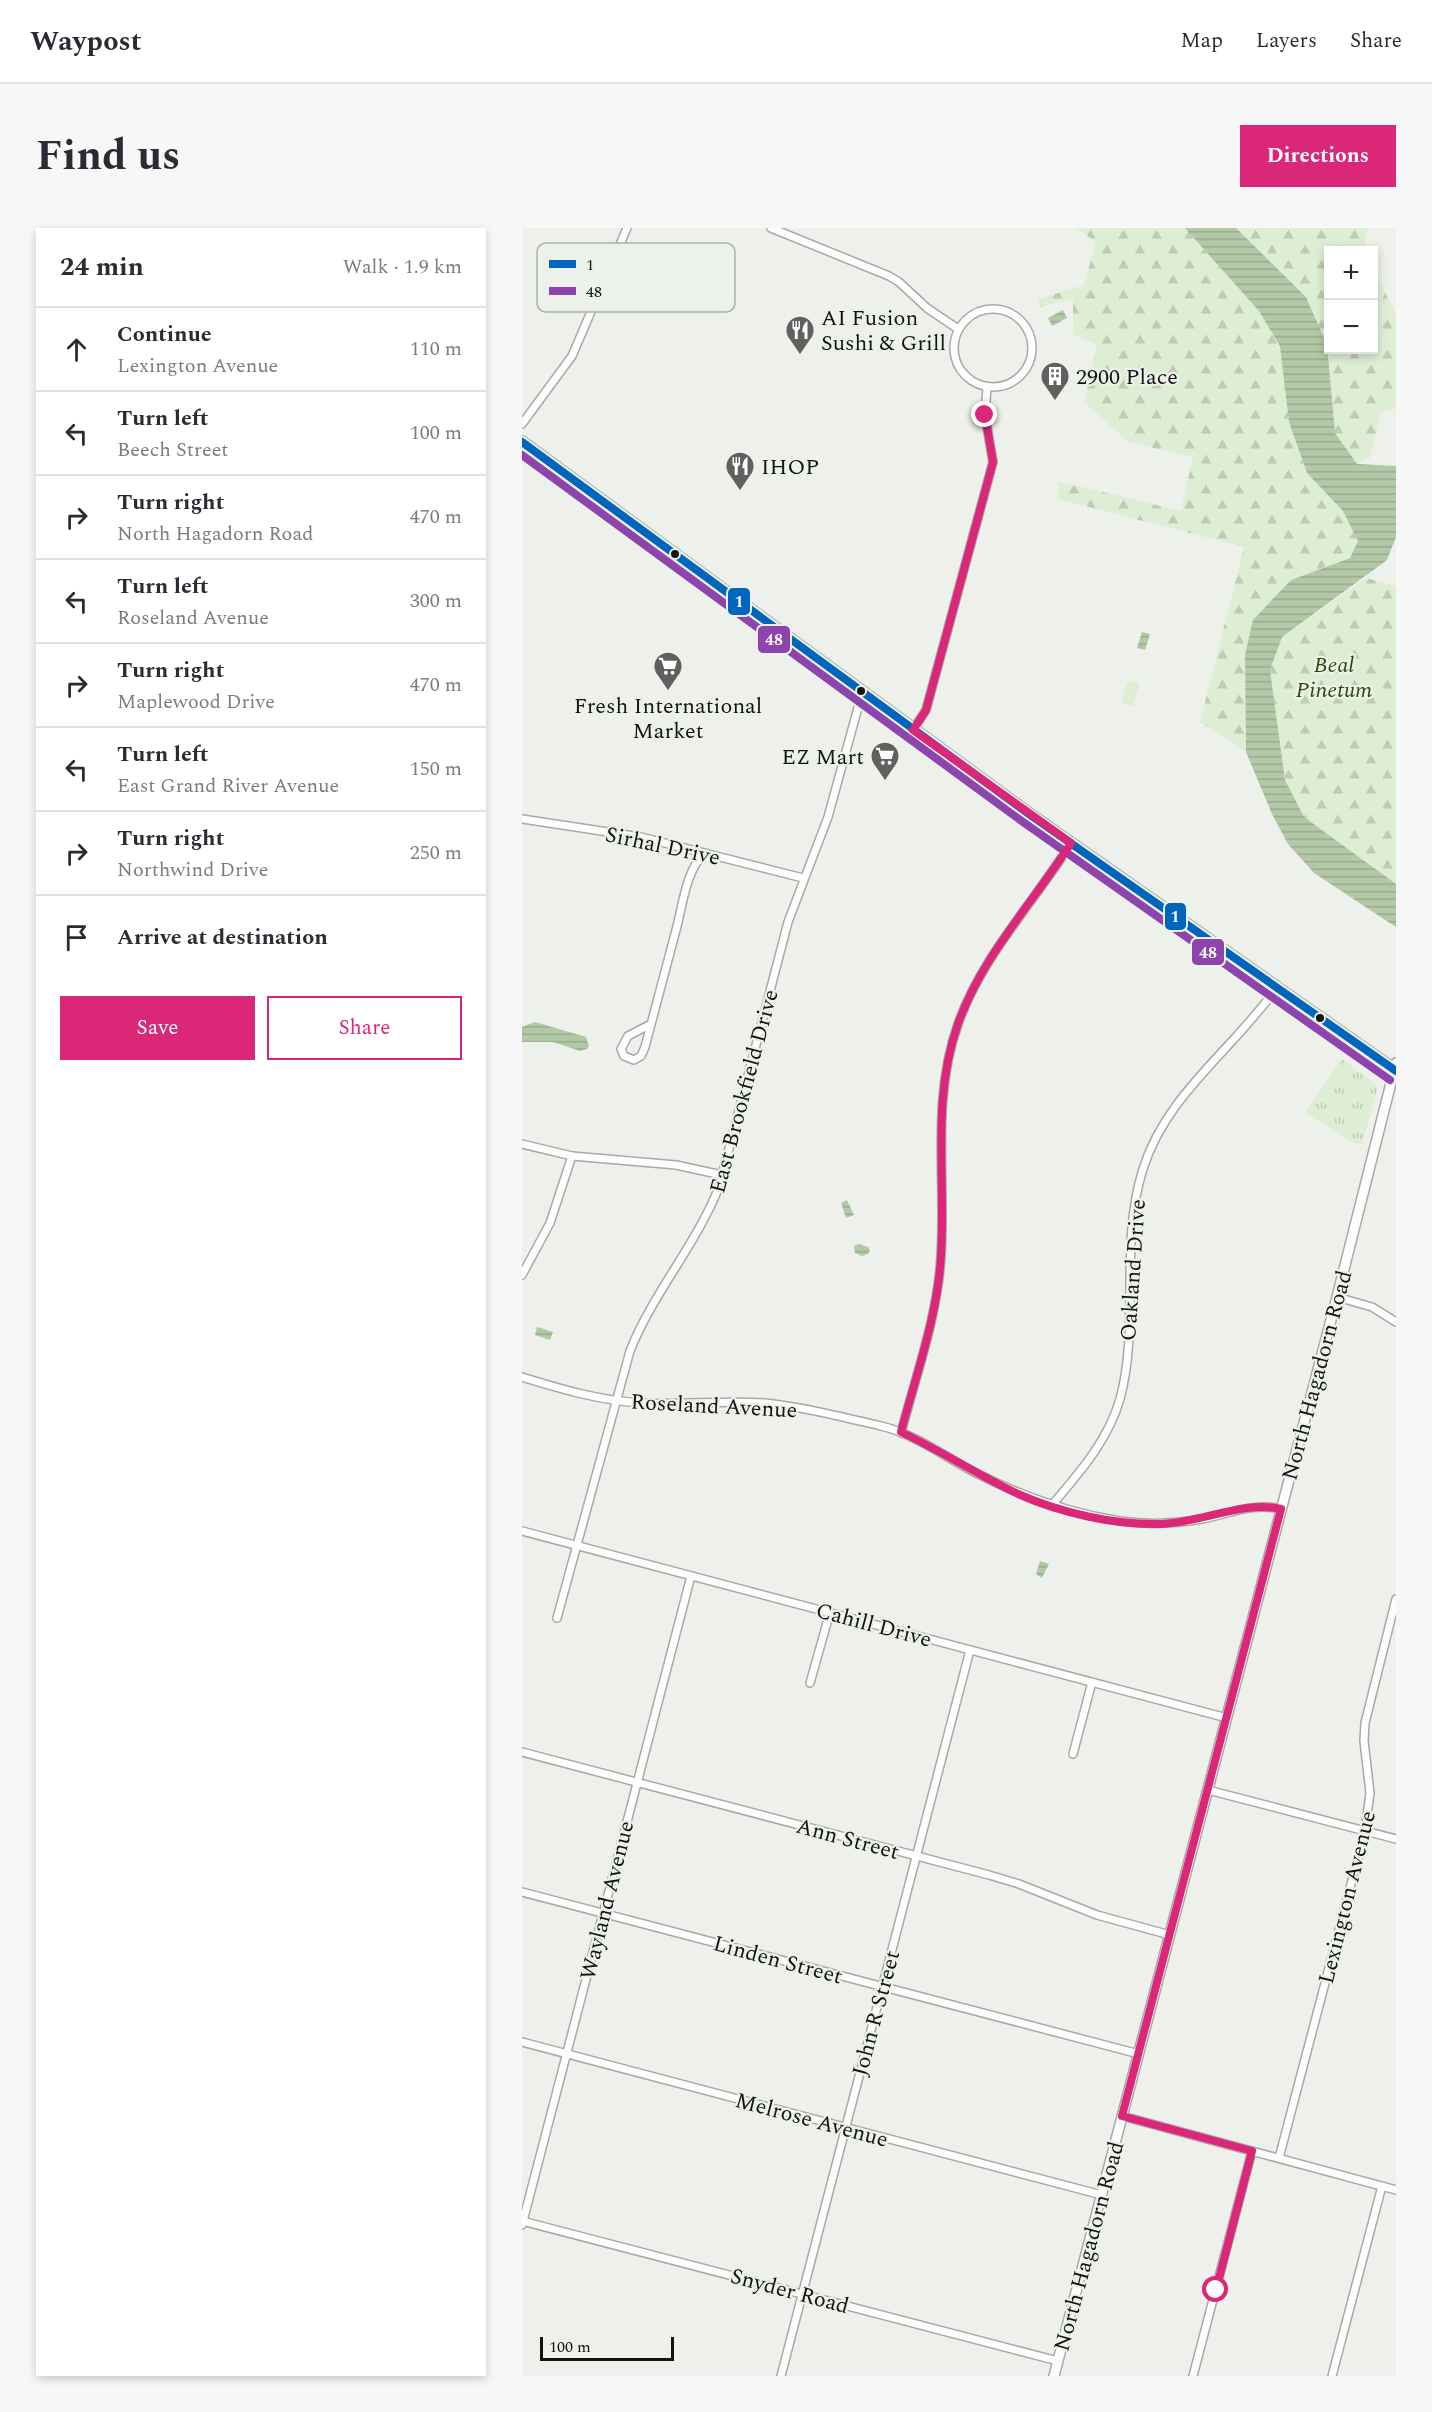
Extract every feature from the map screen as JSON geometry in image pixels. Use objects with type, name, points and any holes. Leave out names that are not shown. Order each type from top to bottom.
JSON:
[{"type":"main road","points":[[522,442],[913,730],[1071,843],[1395,1068]]},
{"type":"street","points":[[621,243],[627,228]]},
{"type":"street","points":[[771,228],[889,276],[899,282],[927,309],[958,329]]},
{"type":"street","points":[[1001,309],[1013,314],[1029,332],[1032,357],[1027,368],[1019,378],[1007,385],[987,387],[968,379],[959,368],[954,356],[954,342],[958,329],[976,312],[1001,309]]},
{"type":"street","points":[[522,424],[572,356],[591,312]]},
{"type":"street","points":[[913,730],[926,710],[993,462],[984,410],[987,387]]},
{"type":"street","name":"East Brookfield Drive","points":[[557,1618],[630,1351],[640,1325],[700,1227],[722,1175],[785,933],[803,878],[828,817],[862,693]]},
{"type":"street","name":"Sirhal Drive","points":[[522,819],[641,837],[803,878]]},
{"type":"street","points":[[901,1432],[932,1316],[939,1280],[941,1254],[940,1119],[944,1087],[957,1026],[983,971],[1071,843]]},
{"type":"street","points":[[651,1024],[625,1039],[621,1048],[624,1056],[634,1060],[641,1056],[651,1024],[689,881],[697,860],[704,853]]},
{"type":"street","name":"Oakland Drive","points":[[1052,1505],[1096,1451],[1108,1430],[1119,1400],[1125,1368],[1131,1224],[1138,1187],[1151,1148],[1164,1121],[1189,1088],[1278,988]]},
{"type":"street","name":"North Hagadorn Road","points":[[1054,2376],[1395,1068]]},
{"type":"street","points":[[522,1144],[572,1156],[676,1165],[722,1175]]},
{"type":"street","points":[[522,1275],[550,1223],[572,1156]]},
{"type":"street","points":[[1337,1297],[1372,1307],[1396,1322]]},
{"type":"street","name":"Roseland Avenue","points":[[522,1377],[567,1390],[615,1400],[675,1404],[766,1403],[824,1413],[901,1432],[1005,1487],[1052,1505],[1119,1521],[1161,1524],[1204,1519],[1268,1505],[1281,1509]]},
{"type":"street","name":"Cahill Drive","points":[[522,1531],[1227,1718]]},
{"type":"street","name":"Wayland Avenue","points":[[522,2223],[691,1576]]},
{"type":"street","name":"Lexington Avenue","points":[[1279,2158],[1365,1831],[1370,1793],[1364,1741],[1365,1723],[1396,1599]]},
{"type":"street","points":[[810,1683],[830,1612]]},
{"type":"street","name":"John R Street","points":[[781,2376],[970,1650]]},
{"type":"street","points":[[1073,1754],[1092,1682]]},
{"type":"street","name":"Ann Street","points":[[522,1752],[1019,1884],[1097,1915],[1170,1935]]},
{"type":"street","points":[[1208,1790],[1396,1839]]},
{"type":"street","name":"Linden Street","points":[[522,1892],[1138,2054]]},
{"type":"street","name":"Melrose Avenue","points":[[522,2042],[1102,2195]]},
{"type":"street","points":[[1122,2116],[1396,2190]]},
{"type":"street","points":[[1193,2376],[1252,2151]]},
{"type":"street","points":[[1332,2376],[1382,2186]]},
{"type":"street","name":"Snyder Road","points":[[522,2223],[803,2293],[1058,2361]]},
{"type":"green space","points":[[1076,228],[1185,228],[1259,311],[1281,346],[1289,422],[1307,473],[1343,511],[1358,541],[1350,557],[1291,580],[1245,655],[1246,752],[1200,722],[1244,547],[1058,499],[1058,481],[1181,511],[1193,457],[1128,442],[1084,402],[1097,345],[1073,334],[1073,299],[1041,307],[1038,299],[1084,285],[1096,242]]},
{"type":"green space","points":[[1236,228],[1368,228],[1364,246],[1324,246],[1324,354],[1378,354],[1378,277],[1396,316],[1396,408],[1381,412],[1370,457],[1357,464],[1335,433],[1331,402],[1306,297]]},
{"type":"green space","name":"Beal Pinetum","points":[[1366,578],[1396,586],[1396,884],[1304,817],[1285,780],[1270,670],[1282,637]]},
{"type":"green space","points":[[1128,680],[1140,683],[1133,706],[1121,703]]},
{"type":"green space","points":[[1342,1059],[1376,1084],[1377,1091],[1362,1144],[1354,1143],[1305,1113]]},
{"type":"shaded area","points":[[1185,228],[1236,228],[1306,297],[1324,338],[1324,354],[1328,354],[1335,433],[1357,464],[1396,466],[1396,537],[1387,560],[1282,637],[1270,670],[1285,780],[1304,817],[1396,884],[1396,927],[1314,873],[1288,844],[1272,814],[1246,752],[1245,655],[1253,620],[1291,580],[1350,558],[1358,541],[1343,511],[1307,473],[1289,422],[1280,346],[1259,311]]},
{"type":"shaded area","points":[[1063,310],[1067,318],[1052,326],[1048,318]]},
{"type":"shaded area","points":[[1142,632],[1150,634],[1145,650],[1137,648]]},
{"type":"shaded area","points":[[535,1022],[586,1037],[589,1046],[580,1051],[553,1042],[522,1042],[522,1027]]},
{"type":"shaded area","points":[[847,1200],[854,1215],[846,1218],[841,1203]]},
{"type":"shaded area","points":[[859,1244],[868,1247],[870,1250],[868,1254],[862,1256],[855,1253],[854,1246]]},
{"type":"shaded area","points":[[537,1327],[553,1332],[550,1340],[535,1335]]},
{"type":"shaded area","points":[[1040,1561],[1049,1564],[1042,1578],[1036,1574]]},
{"type":"transit line","name":"1","points":[[522,442],[1029,814],[1396,1071]]},
{"type":"transit line","name":"48","points":[[522,455],[1023,822],[1390,1080]]},
{"type":"place","name":"AI Fusion Sushi & Grill","points":[[800,356]]},
{"type":"place","name":"2900 Place","points":[[1055,402]]},
{"type":"place","name":"IHOP","points":[[740,492]]},
{"type":"place","name":"Fresh International Market","points":[[668,692]]},
{"type":"place","name":"EZ Mart","points":[[885,782]]},
{"type":"route","points":[[985,415],[993,462],[926,710],[913,730],[1071,843],[1017,918],[983,971],[957,1026],[950,1053],[940,1119],[941,1254],[939,1280],[932,1316],[901,1432],[1020,1495],[1096,1517],[1140,1524],[1161,1524],[1204,1519],[1268,1505],[1281,1509],[1122,2116],[1252,2151],[1216,2290]]}]
